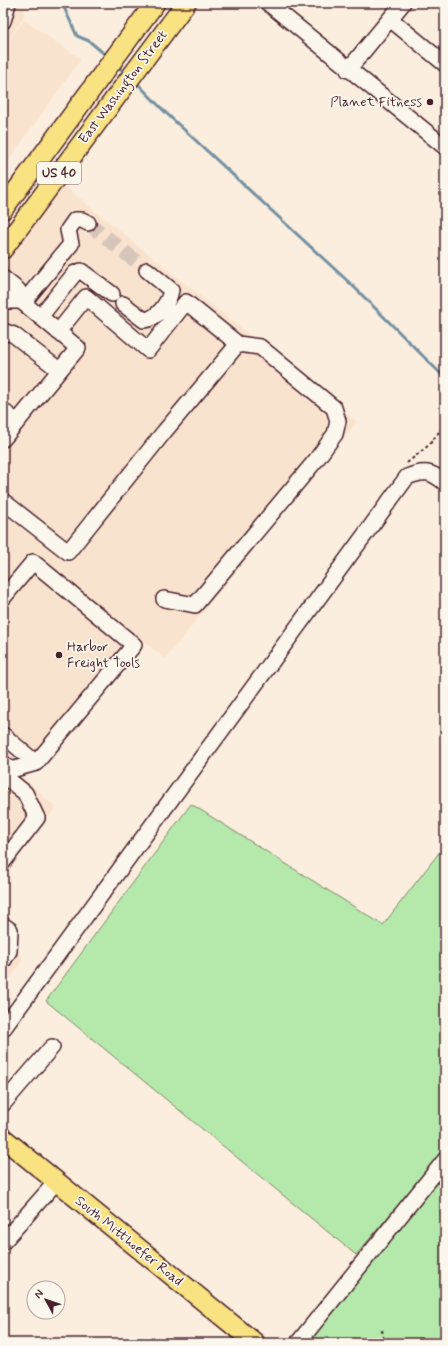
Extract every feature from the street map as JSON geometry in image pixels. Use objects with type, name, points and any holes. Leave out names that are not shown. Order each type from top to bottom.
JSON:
[{"type":"main road","name":"East Washington Street","points":[[3,209],[155,3]]},
{"type":"main road","name":"East Washington Street","points":[[3,249],[186,3]]},
{"type":"main road","name":"South Mitthoefer Road","points":[[3,1138],[255,1343]]},
{"type":"street","points":[[268,3],[348,70],[445,147]]},
{"type":"street","points":[[348,70],[403,3]]},
{"type":"street","points":[[390,19],[445,64]]},
{"type":"street","points":[[22,302],[71,244],[68,230],[75,220],[82,220],[88,223]]},
{"type":"street","points":[[40,317],[75,273],[81,271],[144,320],[150,320],[163,307],[170,297],[171,290],[147,270]]},
{"type":"street","points":[[3,278],[18,290],[22,302],[78,348],[3,439]]},
{"type":"street","points":[[3,296],[8,301],[22,302]]},
{"type":"street","points":[[58,332],[86,297],[148,350],[186,302],[238,344],[260,347],[334,408],[338,421],[335,434],[316,460],[195,604],[164,599]]},
{"type":"street","points":[[3,331],[14,335],[59,370]]},
{"type":"street","points":[[3,501],[68,552],[164,432],[238,344]]},
{"type":"street","points":[[3,411],[17,422]]},
{"type":"street","points":[[3,1029],[407,477],[421,471],[436,475],[445,483]]},
{"type":"street","points":[[3,598],[33,562],[134,645],[36,763],[11,770],[3,763]]},
{"type":"street","points":[[3,735],[36,763]]},
{"type":"street","points":[[3,775],[25,793],[37,818],[3,862]]},
{"type":"street","points":[[3,925],[10,930],[9,951],[3,961]]},
{"type":"street","points":[[3,1104],[52,1047]]},
{"type":"street","points":[[298,1343],[445,1160]]},
{"type":"street","points":[[3,1242],[56,1182]]},
{"type":"path","points":[[382,1330],[384,1343]]},
{"type":"shaded area","points":[[3,3],[25,3],[24,17],[3,47]]},
{"type":"shaded area","points":[[24,20],[81,59],[3,168],[3,48]]},
{"type":"shaded area","points":[[63,185],[357,422],[165,659],[137,636],[22,776],[56,807],[3,878],[3,267]]},
{"type":"shaded area","points":[[3,918],[23,960],[3,989]]},
{"type":"green space","points":[[191,804],[383,925],[445,845],[445,1149],[356,1255],[46,1001]]},
{"type":"green space","points":[[445,1156],[445,1343],[298,1343]]},
{"type":"waterway","points":[[62,3],[77,36],[89,41],[108,57]]},
{"type":"waterway","points":[[116,65],[126,73]]},
{"type":"waterway","points":[[136,82],[166,113],[353,286],[445,378]]},
{"type":"tunnel","points":[[88,223],[147,270]]},
{"type":"place","name":"Planet Fitness","points":[[430,102]]},
{"type":"place","name":"Harbor Freight Tools","points":[[59,655]]}]
